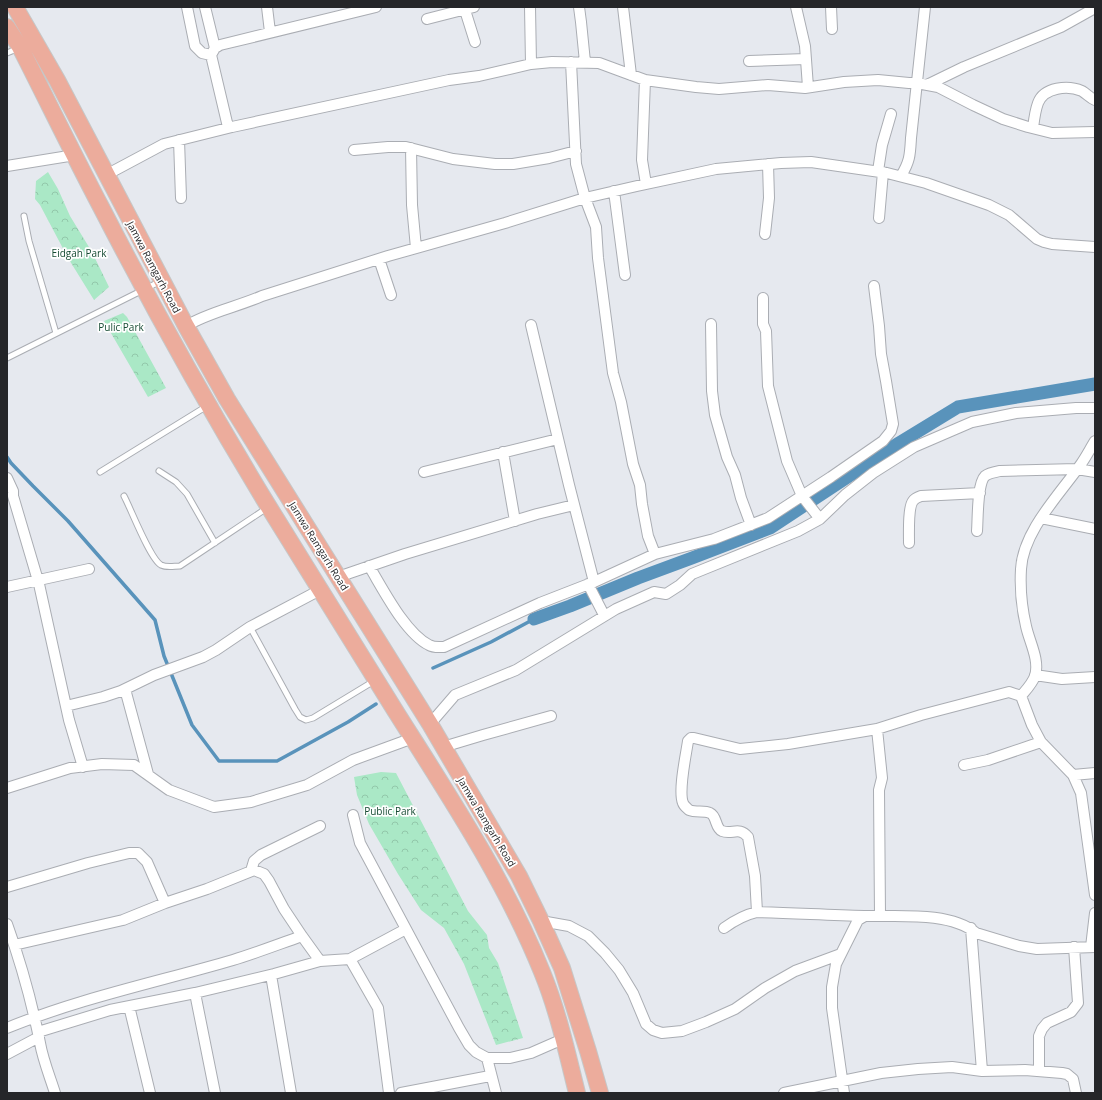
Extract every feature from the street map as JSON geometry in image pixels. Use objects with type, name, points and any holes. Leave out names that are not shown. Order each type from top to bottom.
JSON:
[{"type":"highway","name":"Jamwa Ramgarh Road","points":[[15,7],[57,80],[186,326],[228,399],[430,724],[519,876],[562,968],[600,1093]]},
{"type":"highway","name":"Jamwa Ramgarh Road","points":[[7,27],[13,50],[75,155],[100,206],[208,405],[320,590],[413,738],[494,873],[521,924],[544,975],[562,1033],[577,1093]]},
{"type":"highway","points":[[562,1033],[579,1020]]},
{"type":"street","points":[[187,7],[195,46],[202,53],[213,52],[220,45],[344,11],[376,7]]},
{"type":"street","points":[[206,7],[228,128]]},
{"type":"street","points":[[267,7],[270,32]]},
{"type":"street","points":[[530,7],[531,64]]},
{"type":"street","points":[[579,7],[585,62]]},
{"type":"street","points":[[623,7],[631,75]]},
{"type":"street","points":[[796,7],[805,46],[808,87]]},
{"type":"street","points":[[831,7],[832,29]]},
{"type":"street","points":[[900,176],[908,163],[910,155],[922,84],[925,7]]},
{"type":"street","points":[[427,19],[467,8],[475,42]]},
{"type":"street","points":[[922,84],[1061,27],[1095,8]]},
{"type":"street","points":[[749,61],[806,59]]},
{"type":"street","points":[[106,175],[164,144],[179,140],[442,82],[479,76],[531,64],[552,62],[599,63],[645,80],[719,89],[768,85],[808,87],[844,82],[878,80],[922,84],[938,87],[1003,119],[1033,128],[1052,133],[1095,132]]},
{"type":"street","points":[[571,62],[576,164],[585,198],[596,227],[598,258],[613,373],[621,402],[633,464],[640,485],[648,536],[655,554]]},
{"type":"street","points":[[645,80],[642,160],[646,184]]},
{"type":"street","points":[[1033,128],[1038,103],[1042,97],[1050,91],[1058,88],[1076,89],[1095,100]]},
{"type":"street","points":[[879,218],[882,145],[891,114]]},
{"type":"street","points":[[179,140],[181,198]]},
{"type":"street","points":[[354,150],[388,147],[411,148],[453,159],[495,164],[513,164],[531,162],[576,150]]},
{"type":"street","points":[[411,148],[412,205],[416,248]]},
{"type":"street","points":[[7,166],[75,155]]},
{"type":"street","points":[[186,326],[198,319],[244,304],[262,296],[379,259],[505,223],[585,198],[716,169],[768,164],[811,162],[900,176],[926,183],[989,205],[1009,215],[1037,239],[1044,242],[1052,244],[1095,246]]},
{"type":"street","points":[[765,234],[769,198],[768,164]]},
{"type":"street","points":[[614,191],[625,275]]},
{"type":"street","points":[[379,259],[391,295]]},
{"type":"street","points":[[369,566],[405,623],[420,639],[430,646],[436,648],[444,647],[540,603],[591,585],[655,554],[714,540],[768,518],[803,499],[883,441],[891,431],[892,424],[881,354],[874,286]]},
{"type":"street","points":[[763,298],[763,324],[766,331],[768,386],[787,461],[803,499],[818,516]]},
{"type":"street","points":[[711,324],[712,391],[715,416],[727,457],[735,475],[741,498],[751,525]]},
{"type":"street","points":[[531,325],[574,505],[591,585],[604,615]]},
{"type":"street","points":[[430,724],[455,695],[516,670],[604,615],[654,592],[666,594],[680,585],[692,574],[798,531],[873,473],[914,447],[972,422],[1016,413],[1076,408],[1095,408]]},
{"type":"street","points":[[424,472],[558,439]]},
{"type":"street","points":[[1021,696],[1030,686],[1035,675],[1036,662],[1026,626],[1022,589],[1021,568],[1024,551],[1041,518],[1077,469],[1095,441]]},
{"type":"street","points":[[503,452],[515,521]]},
{"type":"street","points":[[977,531],[980,487],[984,477],[989,474],[1000,471],[1077,469],[1095,472]]},
{"type":"street","points":[[7,478],[13,491],[10,498],[38,580],[66,706],[83,767]]},
{"type":"street","points":[[909,543],[909,520],[912,502],[916,498],[921,496],[980,494]]},
{"type":"street","points":[[338,577],[515,521],[574,505]]},
{"type":"street","points":[[1041,518],[1095,529]]},
{"type":"street","points":[[7,587],[89,569]]},
{"type":"street","points":[[66,706],[103,697],[125,689],[154,675],[202,657],[216,650],[250,627],[320,590]]},
{"type":"street","points":[[1035,675],[1062,679],[1095,677]]},
{"type":"street","points":[[125,689],[148,774]]},
{"type":"street","points":[[757,912],[755,876],[748,837],[740,831],[720,830],[712,814],[709,812],[690,810],[682,803],[682,786],[688,741],[691,738],[740,748],[788,744],[877,729],[921,714],[1010,692],[1021,696],[1032,725],[1041,742],[1073,775],[1081,793],[1095,894]]},
{"type":"street","points":[[443,747],[551,716]]},
{"type":"street","points":[[877,729],[882,778],[878,790],[880,916]]},
{"type":"street","points":[[8,786],[70,768],[102,764],[134,765],[169,790],[214,807],[251,802],[307,785],[353,760],[413,738]]},
{"type":"street","points":[[964,765],[988,760],[1041,742]]},
{"type":"street","points":[[1073,775],[1095,773]]},
{"type":"street","points":[[354,815],[360,843],[469,1045],[476,1052],[487,1058],[510,1058],[531,1053],[562,1033]]},
{"type":"street","points":[[251,871],[254,862],[261,855],[276,846],[320,826]]},
{"type":"street","points":[[7,887],[88,863],[129,853],[138,853],[147,862],[165,903]]},
{"type":"street","points":[[14,945],[123,920],[254,870],[264,874],[302,936],[320,961]]},
{"type":"street","points":[[724,928],[735,919],[757,912],[865,916],[922,916],[957,922],[971,928],[976,933],[1018,946],[1037,949],[1093,947],[1095,913]]},
{"type":"street","points":[[844,1093],[832,1001],[832,987],[836,964],[858,920],[865,916]]},
{"type":"street","points":[[541,921],[569,926],[588,936],[619,970],[633,993],[646,1024],[653,1030],[662,1033],[682,1031],[706,1022],[735,1009],[765,988],[795,971],[841,954]]},
{"type":"street","points":[[7,924],[39,1035],[42,1053],[55,1093]]},
{"type":"street","points":[[971,928],[982,1071]]},
{"type":"street","points":[[7,1054],[39,1035],[110,1010],[195,993],[271,975],[320,961],[350,959],[406,929]]},
{"type":"street","points":[[7,1028],[34,1017],[158,980],[233,960],[302,936]]},
{"type":"street","points":[[1039,1071],[1039,1036],[1042,1029],[1047,1023],[1071,1012],[1078,1003],[1074,947]]},
{"type":"street","points":[[350,959],[378,1008],[389,1093]]},
{"type":"street","points":[[271,975],[292,1093]]},
{"type":"street","points":[[195,993],[215,1093]]},
{"type":"street","points":[[129,1006],[150,1093]]},
{"type":"street","points":[[487,1058],[490,1076],[496,1093]]},
{"type":"street","points":[[784,1093],[881,1073],[952,1067],[982,1071],[1062,1072],[1073,1079],[1076,1093]]},
{"type":"street","points":[[401,1093],[490,1076]]},
{"type":"lane","points":[[24,216],[29,240],[56,333]]},
{"type":"lane","points":[[7,358],[162,280]]},
{"type":"lane","points":[[100,472],[208,405]]},
{"type":"lane","points":[[159,471],[176,482],[187,494],[215,543]]},
{"type":"lane","points":[[124,496],[153,556],[161,565],[169,567],[180,566],[269,506]]},
{"type":"lane","points":[[250,627],[300,717],[306,720],[313,718],[379,684]]},
{"type":"green space","name":"Eidgah Park","points":[[48,172],[58,189],[70,216],[92,252],[109,287],[94,300],[68,258],[40,205],[35,199],[36,181]]},
{"type":"green space","name":"Pulic Park","points":[[123,313],[127,317],[166,388],[148,397],[104,321]]},
{"type":"green space","name":"Public Park","points":[[381,772],[396,773],[468,911],[487,935],[489,948],[498,963],[523,1038],[496,1045],[464,964],[444,928],[421,910],[369,824],[357,795],[354,777]]},
{"type":"waterway","points":[[534,619],[770,528],[899,443],[958,407],[1095,384]]},
{"type":"waterway","points":[[7,457],[11,463],[68,521],[155,620],[164,656],[192,725],[219,761],[277,761],[348,722],[376,704]]},
{"type":"waterway","points":[[433,668],[491,642],[534,619]]}]
